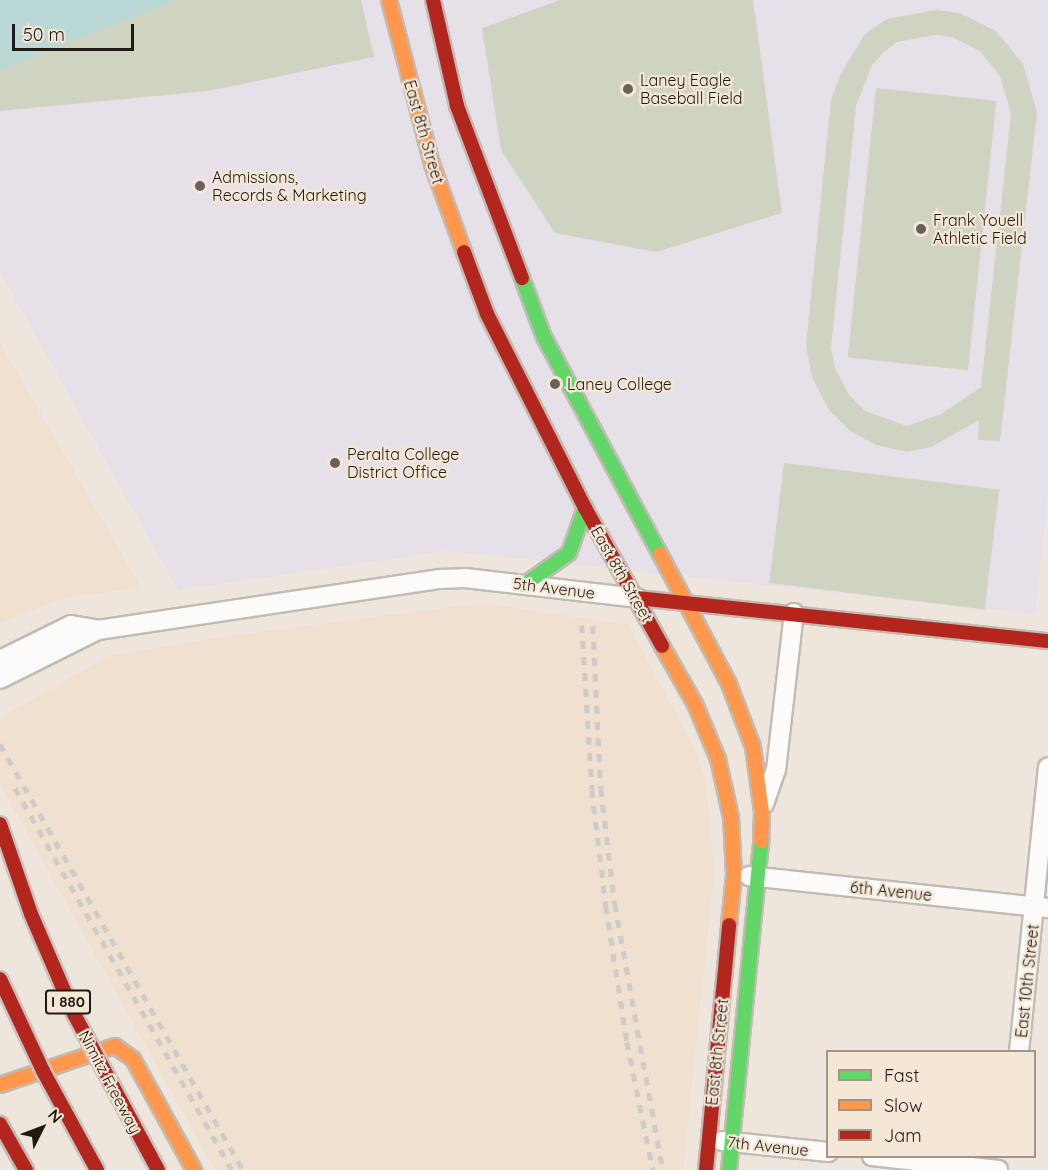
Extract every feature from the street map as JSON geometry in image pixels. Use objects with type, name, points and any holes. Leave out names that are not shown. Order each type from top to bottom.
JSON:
[{"type":"main road","name":"East 8th Street","points":[[389,0],[432,164],[486,314],[585,508],[694,704],[718,759],[731,816],[734,874],[706,1170]]},
{"type":"main road","name":"East 8th Street","points":[[433,0],[457,106],[544,337],[744,718],[759,777],[762,812],[759,876],[730,1141],[729,1170]]},
{"type":"main road","points":[[524,585],[569,553],[585,508]]},
{"type":"main road","name":"5th Avenue","points":[[637,598],[1048,641]]},
{"type":"main road","name":"Nimitz Freeway","points":[[0,824],[59,981],[105,1076],[158,1170]]},
{"type":"main road","points":[[0,979],[43,1071],[97,1170]]},
{"type":"main road","points":[[0,1085],[115,1046],[133,1059],[194,1170]]},
{"type":"main road","points":[[3,1132],[26,1170]]},
{"type":"street","name":"5th Avenue","points":[[0,679],[99,630],[440,579],[524,585],[637,598]]},
{"type":"street","name":"East 8th Street","points":[[762,812],[776,770],[794,614]]},
{"type":"street","name":"5th Avenue","points":[[0,660],[71,625],[99,630]]},
{"type":"street","name":"East 10th Street","points":[[1019,1050],[1041,908],[1048,767]]},
{"type":"street","name":"6th Avenue","points":[[734,874],[1041,908]]},
{"type":"street","name":"7th Avenue","points":[[708,1140],[826,1152]]},
{"type":"street","points":[[890,1158],[998,1170]]},
{"type":"shaded area","name":"Laney College","points":[[0,0],[1048,0],[1048,495],[1035,614],[447,551],[178,590],[0,272]]},
{"type":"shaded area","points":[[0,343],[141,587],[65,598],[0,623]]},
{"type":"shaded area","points":[[482,603],[629,625],[695,750],[706,781],[714,873],[683,1170],[215,1170],[0,784],[0,718],[108,656],[221,637]]},
{"type":"green space","points":[[0,0],[361,0],[374,57],[208,91],[0,111]]},
{"type":"green space","name":"Laney Eagle Baseball Field","points":[[560,0],[753,0],[782,213],[656,252],[555,233],[501,150],[482,28]]},
{"type":"green space","points":[[936,10],[959,13],[996,31],[1023,64],[1037,112],[1000,441],[978,440],[979,420],[931,447],[907,452],[876,445],[850,431],[829,410],[812,377],[806,346],[831,100],[840,75],[865,34],[887,19]],"holes":[[[936,35],[952,37],[980,51],[1000,76],[1011,114],[981,387],[941,414],[907,426],[865,411],[849,395],[835,368],[831,348],[856,106],[872,65],[897,42]]]},
{"type":"green space","name":"Frank Youell Athletic Field","points":[[876,88],[996,101],[968,370],[848,358]]},
{"type":"green space","points":[[784,463],[999,489],[985,610],[769,583]]},
{"type":"water","points":[[0,0],[175,0],[0,70]]},
{"type":"railway","points":[[582,625],[592,790],[606,906],[627,1042],[653,1170]]},
{"type":"railway","points":[[593,626],[601,789],[615,904],[663,1170]]},
{"type":"railway","points":[[0,744],[243,1170]]},
{"type":"railway","points":[[15,788],[232,1170]]},
{"type":"traffic: fast","points":[[522,278],[544,337],[660,554]]},
{"type":"traffic: fast","points":[[524,585],[569,553],[585,508]]},
{"type":"traffic: fast","points":[[729,1170],[761,841]]},
{"type":"traffic: slow","points":[[389,0],[432,164],[464,252]]},
{"type":"traffic: slow","points":[[660,554],[729,684],[753,747],[762,812],[761,841]]},
{"type":"traffic: slow","points":[[662,646],[695,704],[718,759],[731,817],[734,875],[729,925]]},
{"type":"traffic: slow","points":[[0,1085],[115,1046],[133,1059],[194,1170]]},
{"type":"traffic: jam","points":[[433,0],[457,106],[522,278]]},
{"type":"traffic: jam","points":[[464,252],[487,314],[585,508],[662,646]]},
{"type":"traffic: jam","points":[[637,598],[1048,641]]},
{"type":"traffic: jam","points":[[0,824],[31,914],[74,1014],[158,1170]]},
{"type":"traffic: jam","points":[[706,1170],[729,925]]},
{"type":"traffic: jam","points":[[0,979],[43,1071],[97,1170]]},
{"type":"traffic: jam","points":[[0,1124],[26,1170]]},
{"type":"place","name":"Laney Eagle Baseball Field","points":[[628,89]]},
{"type":"place","name":"Admissions, Records & Marketing","points":[[200,186]]},
{"type":"place","name":"Frank Youell Athletic Field","points":[[921,229]]},
{"type":"place","name":"Laney College","points":[[555,384]]},
{"type":"place","name":"Peralta College District Office","points":[[335,463]]}]
